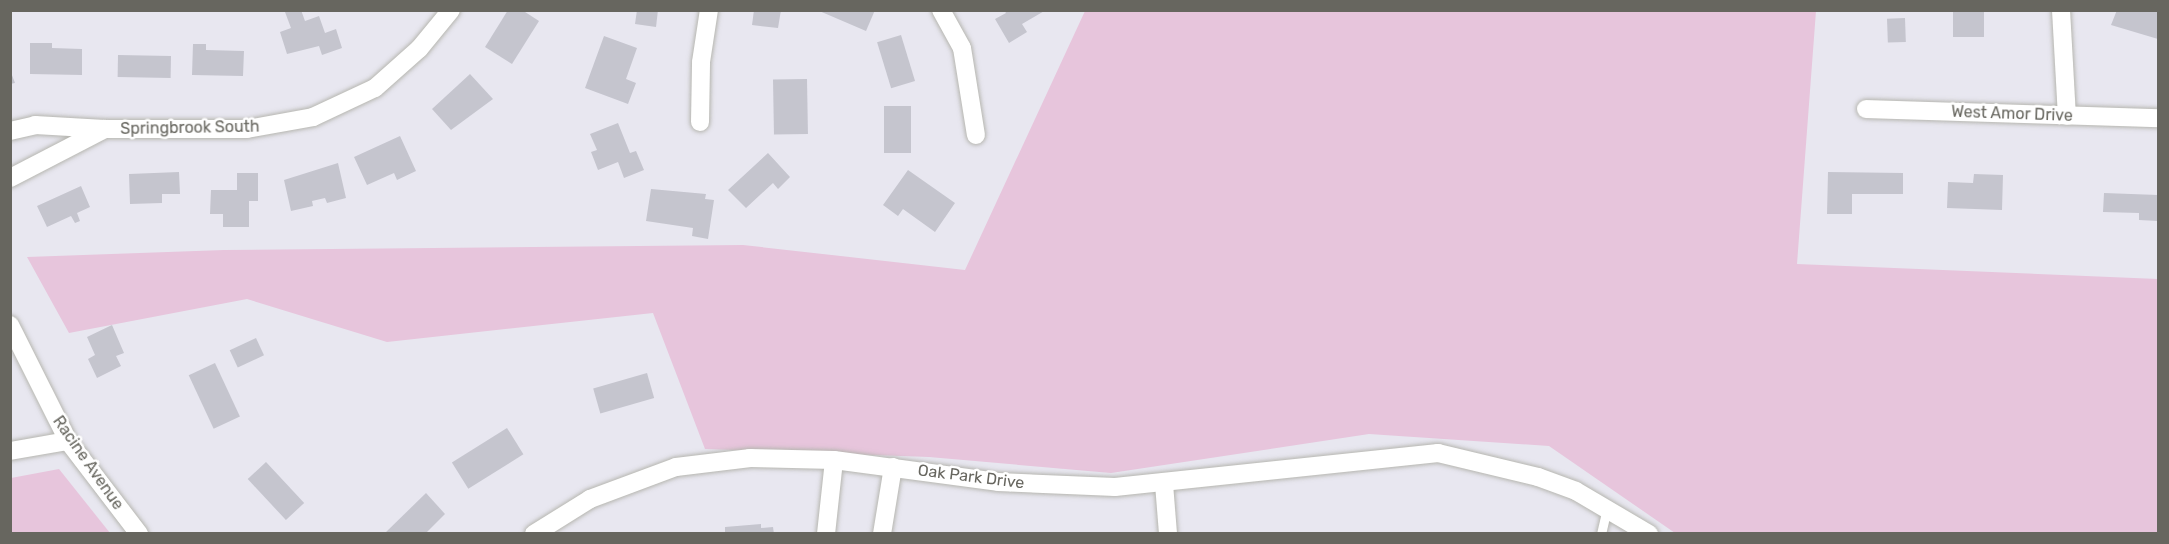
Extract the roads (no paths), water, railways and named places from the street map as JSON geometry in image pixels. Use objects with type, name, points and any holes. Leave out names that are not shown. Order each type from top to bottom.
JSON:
[{"type":"street","name":"Springbrook South","points":[[10,131],[35,125],[105,129],[247,129],[313,117],[375,88],[419,49],[451,10]]},
{"type":"street","points":[[700,122],[701,62],[709,10]]},
{"type":"street","points":[[941,10],[962,48],[976,135]]},
{"type":"street","points":[[2061,10],[2067,116]]},
{"type":"street","name":"West Amor Drive","points":[[1866,109],[2158,118]]},
{"type":"street","name":"Springbrook South","points":[[10,178],[105,129]]},
{"type":"street","name":"Racine Avenue","points":[[10,325],[68,441],[139,534]]},
{"type":"street","points":[[10,451],[68,441]]},
{"type":"street","name":"Oak Park Drive","points":[[534,534],[590,499],[676,467],[750,458],[834,460],[1063,488],[1164,484],[1423,453],[1471,458],[1538,477],[1607,507],[1649,534]]},
{"type":"street","points":[[826,534],[834,460]]},
{"type":"street","points":[[882,534],[893,467]]},
{"type":"street","points":[[1164,484],[1168,534]]},
{"type":"lane","points":[[1601,534],[1607,507]]}]
